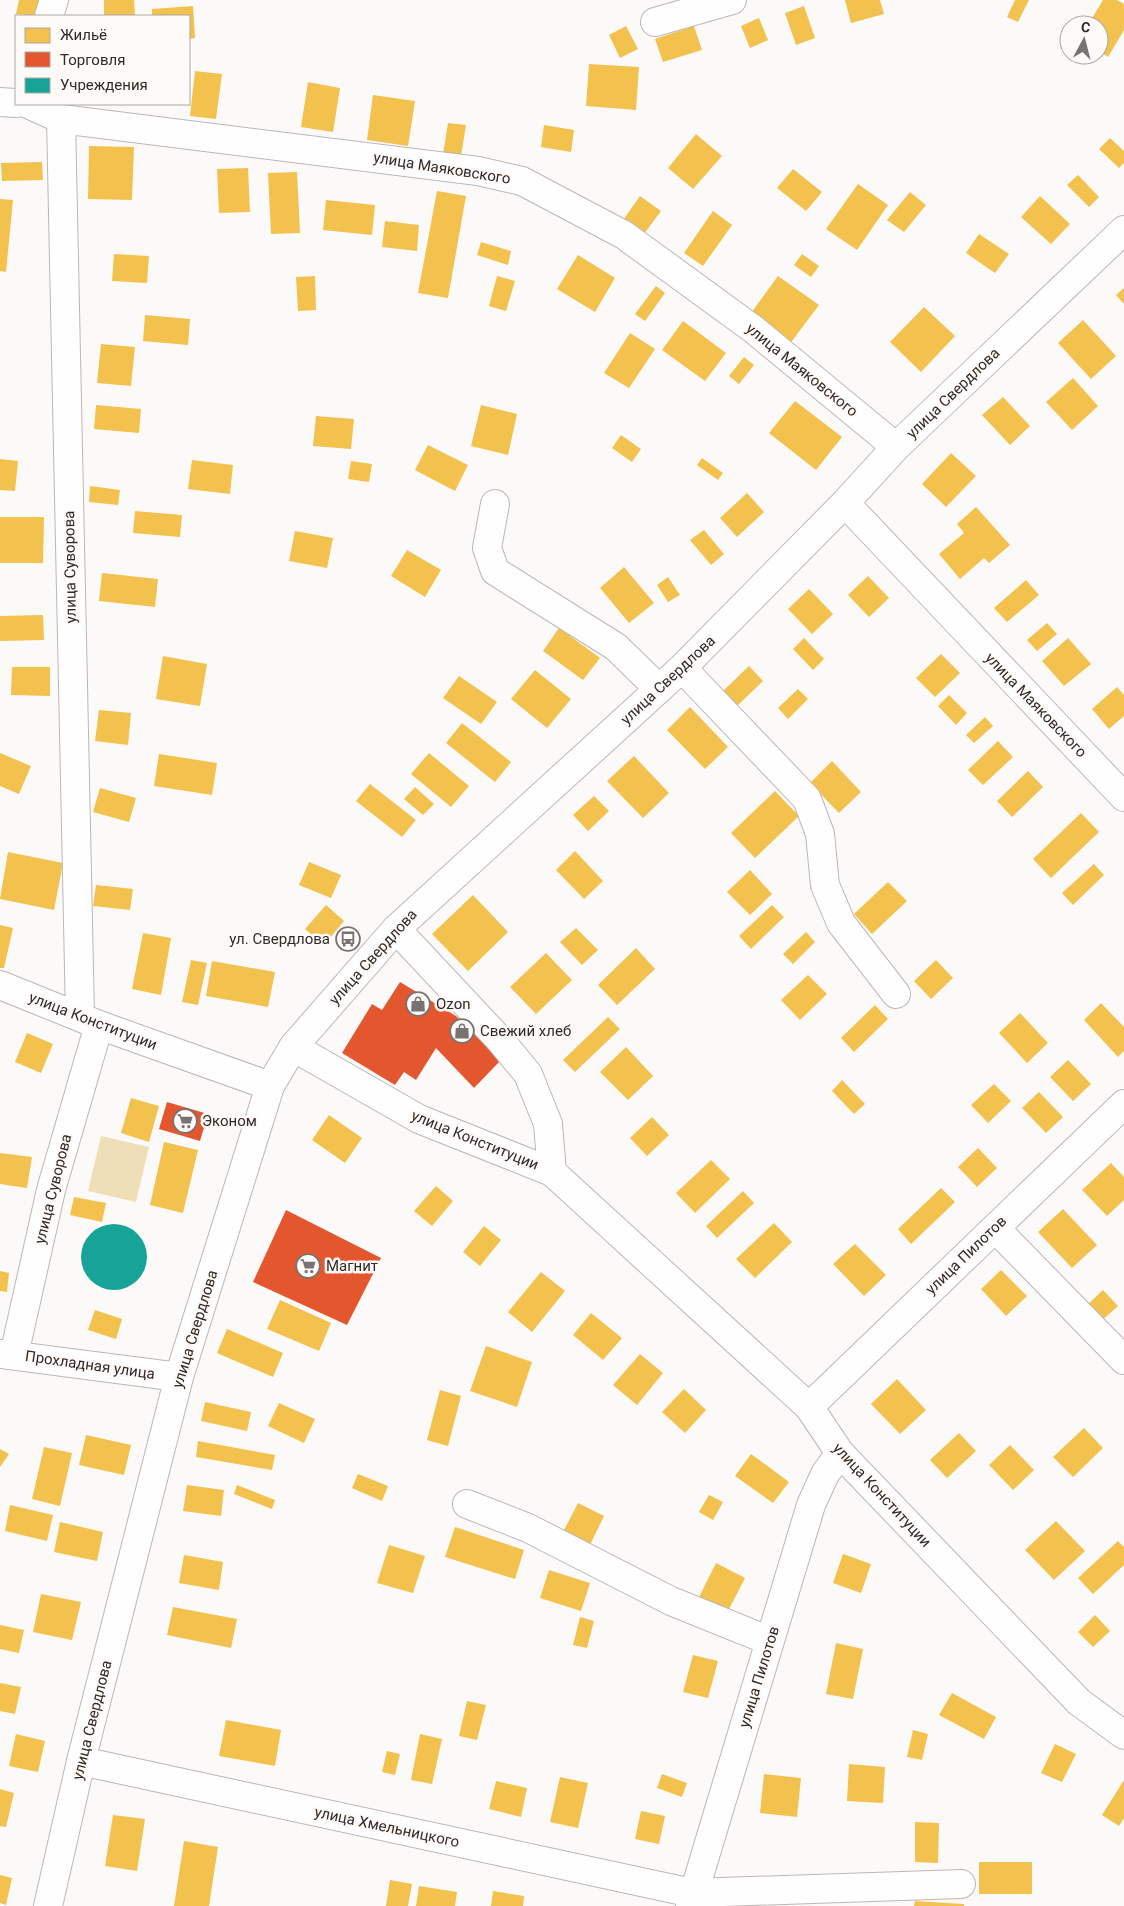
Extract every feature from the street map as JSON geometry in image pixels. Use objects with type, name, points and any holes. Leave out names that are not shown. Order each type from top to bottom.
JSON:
[{"type":"street","points":[[49,15],[54,0]]},
{"type":"street","points":[[655,22],[732,0]]},
{"type":"street","points":[[0,102],[15,103]]},
{"type":"street","name":"улица Маяковского","points":[[30,105],[61,119],[478,171],[522,181],[624,235],[753,329],[896,447]]},
{"type":"street","name":"улица Суворова","points":[[7,1355],[51,1190],[90,1020],[61,119]]},
{"type":"street","name":"улица Свердлова","points":[[48,1906],[81,1761],[179,1377],[270,1086],[293,1048],[396,928],[682,668],[845,503],[896,447],[1124,230]]},
{"type":"street","name":"улица Маяковского","points":[[845,503],[1124,797]]},
{"type":"street","points":[[495,504],[487,548],[495,571],[616,647],[659,689]]},
{"type":"street","points":[[682,668],[807,799],[820,834],[825,885],[841,923],[896,994]]},
{"type":"street","name":"улица Конституции","points":[[396,928],[500,1040],[528,1074],[548,1124],[552,1172]]},
{"type":"street","name":"улица Конституции","points":[[0,985],[270,1086]]},
{"type":"street","name":"улица Конституции","points":[[293,1048],[419,1119],[552,1172],[809,1407],[840,1453],[1079,1702],[1124,1735]]},
{"type":"street","name":"улица Пилотов","points":[[809,1407],[1124,1104]]},
{"type":"street","points":[[995,1228],[1124,1360]]},
{"type":"street","name":"Прохладная улица","points":[[7,1355],[179,1377]]},
{"type":"street","name":"улица Пилотов","points":[[691,1900],[811,1505],[825,1474],[840,1453]]},
{"type":"street","points":[[467,1504],[528,1528],[671,1602],[770,1641]]},
{"type":"street","name":"улица Хмельницкого","points":[[81,1761],[691,1900],[962,1884]]},
{"type":"shaded area","points":[[101,1136],[149,1147],[136,1202],[88,1191]]},
{"type":"building: Жильё","points":[[19,0],[44,0],[40,15],[16,14]]},
{"type":"building: Жильё","points":[[104,0],[134,0],[135,15],[104,15]]},
{"type":"building: Жильё","points":[[845,0],[880,0],[884,14],[851,23]]},
{"type":"building: Жильё","points":[[1015,0],[1029,0],[1018,22],[1007,17]]},
{"type":"building: Жильё","points":[[1103,0],[1117,0],[1124,4],[1124,30],[1109,55],[1109,15],[1094,15]]},
{"type":"building: Жильё","points":[[193,6],[195,38],[190,39],[190,15],[152,15],[152,9]]},
{"type":"building: Жильё","points":[[804,6],[815,38],[796,45],[785,13]]},
{"type":"building: Жильё","points":[[759,18],[768,40],[750,48],[741,26]]},
{"type":"building: Жильё","points":[[626,26],[638,49],[620,58],[609,35]]},
{"type":"building: Жильё","points":[[694,26],[702,50],[663,62],[655,39]]},
{"type":"building: Жильё","points":[[589,64],[639,67],[636,110],[586,106]]},
{"type":"building: Жильё","points":[[195,71],[222,74],[216,119],[190,116]]},
{"type":"building: Жильё","points":[[308,82],[340,88],[333,132],[301,127]]},
{"type":"building: Жильё","points":[[373,95],[415,101],[408,146],[367,140]]},
{"type":"building: Жильё","points":[[448,123],[466,125],[461,156],[443,154]]},
{"type":"building: Жильё","points":[[544,125],[574,130],[571,152],[541,147]]},
{"type":"building: Жильё","points":[[696,134],[722,156],[693,189],[668,168]]},
{"type":"building: Жильё","points":[[1110,138],[1124,151],[1124,163],[1119,168],[1099,149]]},
{"type":"building: Жильё","points":[[89,146],[134,147],[132,200],[88,199]]},
{"type":"building: Жильё","points":[[42,162],[43,180],[2,181],[1,163]]},
{"type":"building: Жильё","points":[[248,168],[250,212],[219,213],[217,169]]},
{"type":"building: Жильё","points":[[793,169],[822,192],[806,211],[777,188]]},
{"type":"building: Жильё","points":[[297,172],[300,233],[271,234],[268,173]]},
{"type":"building: Жильё","points":[[1078,175],[1099,197],[1089,207],[1067,185]]},
{"type":"building: Жильё","points":[[858,184],[888,205],[857,250],[826,229]]},
{"type":"building: Жильё","points":[[437,191],[466,196],[448,298],[418,293]]},
{"type":"building: Жильё","points":[[910,192],[926,205],[904,232],[887,220]]},
{"type":"building: Жильё","points":[[640,196],[661,211],[641,238],[621,223]]},
{"type":"building: Жильё","points":[[1040,196],[1070,224],[1051,244],[1021,217]]},
{"type":"building: Жильё","points":[[0,199],[13,200],[6,272],[0,271]]},
{"type":"building: Жильё","points":[[326,200],[375,205],[372,235],[323,230]]},
{"type":"building: Жильё","points":[[713,211],[732,225],[703,266],[684,253]]},
{"type":"building: Жильё","points":[[385,221],[419,225],[417,251],[382,247]]},
{"type":"building: Жильё","points":[[979,234],[1009,254],[995,273],[966,253]]},
{"type":"building: Жильё","points":[[481,242],[511,251],[508,265],[477,255]]},
{"type":"building: Жильё","points":[[114,254],[149,256],[147,283],[112,281]]},
{"type":"building: Жильё","points":[[802,254],[819,266],[811,277],[794,265]]},
{"type":"building: Жильё","points":[[578,255],[615,278],[595,312],[557,289]]},
{"type":"building: Жильё","points":[[315,276],[316,310],[298,311],[296,277]]},
{"type":"building: Жильё","points":[[497,276],[515,281],[506,311],[489,306]]},
{"type":"building: Жильё","points":[[778,276],[819,305],[789,345],[749,316]]},
{"type":"building: Жильё","points":[[656,286],[665,293],[645,321],[635,314]]},
{"type":"building: Жильё","points":[[1124,288],[1124,304],[1116,295]]},
{"type":"building: Жильё","points":[[924,307],[955,336],[921,372],[890,342]]},
{"type":"building: Жильё","points":[[145,315],[190,319],[188,345],[143,341]]},
{"type":"building: Жильё","points":[[1083,320],[1116,356],[1091,379],[1058,343]]},
{"type":"building: Жильё","points":[[683,321],[726,353],[705,381],[662,350]]},
{"type":"building: Жильё","points":[[630,333],[655,349],[629,388],[604,373]]},
{"type":"building: Жильё","points":[[101,344],[135,347],[131,386],[97,383]]},
{"type":"building: Жильё","points":[[744,357],[754,365],[739,384],[729,376]]},
{"type":"building: Жильё","points":[[1073,378],[1098,406],[1072,430],[1046,402]]},
{"type":"building: Жильё","points":[[1003,397],[1030,426],[1010,445],[982,415]]},
{"type":"building: Жильё","points":[[795,401],[842,437],[816,470],[769,433]]},
{"type":"building: Жильё","points":[[96,405],[141,409],[139,433],[94,429]]},
{"type":"building: Жильё","points":[[481,405],[517,414],[508,455],[471,446]]},
{"type":"building: Жильё","points":[[316,416],[354,419],[351,449],[313,446]]},
{"type":"building: Жильё","points":[[621,435],[641,449],[632,462],[612,448]]},
{"type":"building: Жильё","points":[[428,445],[468,465],[455,491],[415,470]]},
{"type":"building: Жильё","points":[[951,453],[976,476],[946,507],[922,484]]},
{"type":"building: Жильё","points":[[702,458],[723,473],[718,480],[697,465]]},
{"type":"building: Жильё","points":[[0,459],[18,461],[15,491],[0,490]]},
{"type":"building: Жильё","points":[[192,460],[233,465],[230,494],[188,489]]},
{"type":"building: Жильё","points":[[351,461],[372,464],[369,482],[348,479]]},
{"type":"building: Жильё","points":[[90,486],[120,490],[118,505],[89,502]]},
{"type":"building: Жильё","points":[[747,493],[764,512],[737,537],[720,518]]},
{"type":"building: Жильё","points":[[976,507],[1010,545],[989,563],[984,558],[960,579],[939,554],[964,533],[957,524]]},
{"type":"building: Жильё","points":[[135,511],[182,515],[180,537],[133,533]]},
{"type":"building: Жильё","points":[[0,517],[44,517],[43,563],[0,563]]},
{"type":"building: Жильё","points":[[704,530],[724,554],[711,565],[690,540]]},
{"type":"building: Жильё","points":[[295,531],[333,538],[327,568],[289,561]]},
{"type":"building: Жильё","points":[[407,550],[441,570],[425,597],[391,576]]},
{"type":"building: Жильё","points":[[624,567],[654,603],[629,623],[600,588]]},
{"type":"building: Жильё","points":[[102,573],[158,579],[155,607],[99,601]]},
{"type":"building: Жильё","points":[[868,576],[889,598],[869,617],[848,595]]},
{"type":"building: Жильё","points":[[668,577],[680,595],[668,602],[657,585]]},
{"type":"building: Жильё","points":[[1026,580],[1039,595],[1007,622],[994,608]]},
{"type":"building: Жильё","points":[[809,589],[833,614],[812,634],[788,609]]},
{"type":"building: Жильё","points":[[43,615],[44,640],[0,641],[0,616]]},
{"type":"building: Жильё","points":[[1047,623],[1057,634],[1037,651],[1027,640]]},
{"type":"building: Жильё","points":[[559,628],[600,658],[583,680],[543,651]]},
{"type":"building: Жильё","points":[[804,638],[824,659],[813,670],[793,649]]},
{"type":"building: Жильё","points":[[1068,638],[1091,664],[1064,686],[1042,661]]},
{"type":"building: Жильё","points":[[941,654],[960,673],[935,697],[916,678]]},
{"type":"building: Жильё","points":[[163,656],[207,664],[200,706],[156,699]]},
{"type":"building: Жильё","points":[[749,666],[763,681],[737,706],[723,691]]},
{"type":"building: Жильё","points":[[12,667],[50,667],[50,696],[11,695]]},
{"type":"building: Жильё","points":[[535,670],[571,699],[547,728],[511,699]]},
{"type":"building: Жильё","points":[[459,676],[497,702],[481,724],[443,698]]},
{"type":"building: Жильё","points":[[1117,687],[1124,695],[1124,716],[1109,729],[1092,709]]},
{"type":"building: Жильё","points":[[798,689],[808,699],[788,719],[778,708]]},
{"type":"building: Жильё","points":[[949,695],[967,713],[956,725],[938,706]]},
{"type":"building: Жильё","points":[[690,707],[728,747],[705,769],[667,730]]},
{"type":"building: Жильё","points":[[99,710],[131,713],[128,745],[95,741]]},
{"type":"building: Жильё","points":[[985,717],[993,726],[974,743],[966,735]]},
{"type":"building: Жильё","points":[[462,723],[511,762],[495,782],[446,743]]},
{"type":"building: Жильё","points":[[998,741],[1013,757],[983,785],[968,770]]},
{"type":"building: Жильё","points":[[0,753],[31,766],[19,794],[0,786]]},
{"type":"building: Жильё","points":[[429,753],[469,786],[451,807],[411,774]]},
{"type":"building: Жильё","points":[[159,754],[217,763],[212,795],[154,786]]},
{"type":"building: Жильё","points":[[634,756],[669,793],[643,818],[607,781]]},
{"type":"building: Жильё","points":[[832,761],[861,792],[839,813],[810,783]]},
{"type":"building: Жильё","points":[[1028,771],[1043,787],[1012,817],[997,801]]},
{"type":"building: Жильё","points":[[370,784],[416,820],[402,837],[356,801]]},
{"type":"building: Жильё","points":[[415,787],[434,804],[423,815],[404,799]]},
{"type":"building: Жильё","points":[[100,788],[136,798],[129,822],[93,812]]},
{"type":"building: Жильё","points":[[775,791],[799,816],[755,858],[731,833]]},
{"type":"building: Жильё","points":[[594,796],[609,811],[588,831],[573,815]]},
{"type":"building: Жильё","points":[[1081,813],[1099,832],[1051,878],[1033,859]]},
{"type":"building: Жильё","points":[[575,851],[603,881],[584,899],[556,870]]},
{"type":"building: Жильё","points":[[8,852],[63,863],[54,910],[0,899]]},
{"type":"building: Жильё","points":[[309,862],[341,875],[331,898],[299,885]]},
{"type":"building: Жильё","points":[[1094,864],[1104,875],[1073,905],[1062,893]]},
{"type":"building: Жильё","points":[[750,870],[772,894],[750,915],[727,892]]},
{"type":"building: Жильё","points":[[888,882],[907,901],[872,934],[854,914]]},
{"type":"building: Жильё","points":[[96,885],[133,889],[130,910],[93,906]]},
{"type":"building: Жильё","points":[[473,895],[508,932],[468,971],[432,934]]},
{"type":"building: Жильё","points":[[326,905],[344,921],[324,945],[305,929]]},
{"type":"building: Жильё","points":[[772,905],[784,917],[751,949],[739,936]]},
{"type":"building: Жильё","points":[[0,925],[13,928],[4,968],[0,968]]},
{"type":"building: Жильё","points":[[576,928],[598,950],[582,965],[560,942]]},
{"type":"building: Жильё","points":[[806,932],[815,942],[793,964],[783,954]]},
{"type":"building: Жильё","points":[[143,933],[171,938],[161,995],[132,989]]},
{"type":"building: Жильё","points":[[636,948],[655,969],[617,1005],[598,985]]},
{"type":"building: Жильё","points":[[546,953],[572,980],[536,1014],[510,987]]},
{"type":"building: Жильё","points":[[191,960],[207,963],[198,1005],[182,1002]]},
{"type":"building: Жильё","points":[[936,960],[953,978],[931,999],[914,981]]},
{"type":"building: Жильё","points":[[212,961],[275,972],[268,1007],[206,996]]},
{"type":"building: Жильё","points":[[808,975],[827,994],[800,1020],[781,1000]]},
{"type":"building: Жильё","points":[[1101,1003],[1124,1027],[1124,1051],[1118,1057],[1084,1020]]},
{"type":"building: Жильё","points":[[875,1005],[888,1019],[854,1052],[841,1038]]},
{"type":"building: Жильё","points":[[1020,1013],[1048,1043],[1027,1063],[999,1033]]},
{"type":"building: Жильё","points":[[608,1017],[620,1029],[575,1072],[563,1060]]},
{"type":"building: Жильё","points":[[27,1033],[53,1044],[41,1073],[15,1062]]},
{"type":"building: Жильё","points":[[626,1047],[653,1076],[628,1100],[600,1072]]},
{"type":"building: Жильё","points":[[1068,1060],[1091,1084],[1073,1101],[1050,1077]]},
{"type":"building: Жильё","points":[[842,1080],[865,1104],[854,1114],[832,1091]]},
{"type":"building: Жильё","points":[[994,1084],[1011,1101],[988,1123],[971,1105]]},
{"type":"building: Жильё","points":[[1039,1092],[1063,1117],[1046,1133],[1022,1108]]},
{"type":"building: Жильё","points":[[131,1098],[159,1106],[149,1142],[121,1133]]},
{"type":"building: Жильё","points":[[329,1115],[362,1138],[345,1163],[312,1140]]},
{"type":"building: Жильё","points":[[652,1117],[669,1135],[647,1156],[630,1138]]},
{"type":"building: Жильё","points":[[164,1142],[198,1150],[183,1213],[150,1205]]},
{"type":"building: Жильё","points":[[978,1148],[997,1168],[977,1187],[958,1167]]},
{"type":"building: Жильё","points":[[0,1153],[32,1157],[27,1188],[0,1184]]},
{"type":"building: Жильё","points":[[711,1160],[730,1179],[695,1213],[676,1193]]},
{"type":"building: Жильё","points":[[1111,1163],[1124,1177],[1124,1200],[1107,1216],[1082,1190]]},
{"type":"building: Жильё","points":[[436,1186],[453,1201],[432,1226],[414,1211]]},
{"type":"building: Жильё","points":[[941,1188],[955,1202],[911,1244],[898,1229]]},
{"type":"building: Жильё","points":[[743,1191],[754,1203],[717,1238],[706,1226]]},
{"type":"building: Жильё","points":[[74,1197],[106,1203],[102,1222],[70,1215]]},
{"type":"building: Жильё","points":[[1063,1209],[1097,1245],[1072,1268],[1038,1232]]},
{"type":"building: Жильё","points":[[774,1223],[792,1242],[755,1278],[736,1259]]},
{"type":"building: Жильё","points":[[484,1226],[501,1240],[480,1266],[463,1252]]},
{"type":"building: Жильё","points":[[855,1244],[886,1275],[864,1296],[833,1264]]},
{"type":"building: Жильё","points":[[1001,1270],[1027,1296],[1006,1316],[981,1289]]},
{"type":"building: Жильё","points":[[0,1271],[9,1273],[7,1292],[0,1291]]},
{"type":"building: Жильё","points":[[541,1272],[565,1291],[532,1332],[508,1312]]},
{"type":"building: Жильё","points":[[1103,1290],[1118,1306],[1099,1323],[1084,1308]]},
{"type":"building: Жильё","points":[[280,1300],[331,1323],[319,1351],[267,1329]]},
{"type":"building: Жильё","points":[[95,1310],[122,1319],[116,1339],[88,1330]]},
{"type":"building: Жильё","points":[[591,1313],[622,1338],[603,1360],[573,1335]]},
{"type":"building: Жильё","points":[[227,1329],[283,1353],[273,1377],[217,1353]]},
{"type":"building: Жильё","points":[[486,1346],[532,1362],[517,1407],[470,1391]]},
{"type":"building: Жильё","points":[[640,1354],[663,1373],[637,1405],[613,1385]]},
{"type":"building: Жильё","points":[[897,1379],[926,1410],[900,1434],[871,1404]]},
{"type":"building: Жильё","points":[[684,1389],[706,1410],[685,1433],[662,1412]]},
{"type":"building: Жильё","points":[[440,1390],[461,1396],[448,1446],[427,1440]]},
{"type":"building: Жильё","points":[[205,1402],[251,1412],[247,1431],[201,1421]]},
{"type":"building: Жильё","points":[[279,1403],[315,1419],[304,1443],[268,1426]]},
{"type":"building: Жильё","points":[[1084,1428],[1103,1448],[1073,1477],[1053,1457]]},
{"type":"building: Жильё","points":[[959,1433],[976,1451],[947,1478],[930,1460]]},
{"type":"building: Жильё","points":[[86,1435],[131,1445],[124,1475],[79,1465]]},
{"type":"building: Жильё","points":[[198,1441],[275,1455],[272,1470],[196,1457]]},
{"type":"building: Жильё","points":[[1010,1445],[1034,1470],[1013,1490],[989,1465]]},
{"type":"building: Жильё","points":[[44,1447],[72,1453],[60,1506],[32,1499]]},
{"type":"building: Жильё","points":[[0,1449],[9,1454],[0,1467]]},
{"type":"building: Жильё","points":[[751,1454],[789,1482],[773,1503],[735,1476]]},
{"type":"building: Жильё","points":[[358,1474],[388,1486],[382,1501],[352,1488]]},
{"type":"building: Жильё","points":[[187,1485],[224,1490],[221,1516],[183,1511]]},
{"type":"building: Жильё","points":[[237,1485],[275,1500],[272,1509],[234,1494]]},
{"type":"building: Жильё","points":[[709,1495],[723,1502],[713,1520],[699,1512]]},
{"type":"building: Жильё","points":[[578,1503],[604,1516],[589,1547],[562,1534]]},
{"type":"building: Жильё","points":[[10,1505],[53,1515],[47,1541],[5,1531]]},
{"type":"building: Жильё","points":[[1056,1521],[1085,1551],[1054,1580],[1025,1550]]},
{"type":"building: Жильё","points":[[60,1522],[103,1532],[97,1561],[54,1552]]},
{"type":"building: Жильё","points":[[455,1527],[524,1550],[515,1579],[445,1557]]},
{"type":"building: Жильё","points":[[1118,1541],[1124,1547],[1124,1565],[1093,1594],[1078,1578]]},
{"type":"building: Жильё","points":[[389,1545],[425,1556],[413,1593],[377,1583]]},
{"type":"building: Жильё","points":[[843,1554],[871,1564],[861,1593],[833,1583]]},
{"type":"building: Жильё","points":[[184,1555],[223,1562],[219,1590],[179,1583]]},
{"type":"building: Жильё","points":[[716,1563],[745,1578],[727,1613],[698,1599]]},
{"type":"building: Жильё","points":[[549,1570],[590,1583],[581,1611],[540,1598]]},
{"type":"building: Жильё","points":[[41,1594],[81,1602],[72,1640],[33,1632]]},
{"type":"building: Жильё","points":[[173,1607],[237,1619],[231,1648],[167,1635]]},
{"type":"building: Жильё","points":[[1095,1615],[1110,1631],[1093,1647],[1078,1632]]},
{"type":"building: Жильё","points":[[580,1617],[594,1621],[587,1648],[573,1645]]},
{"type":"building: Жильё","points":[[0,1625],[24,1630],[19,1653],[0,1649]]},
{"type":"building: Жильё","points":[[836,1643],[863,1649],[853,1699],[826,1694]]},
{"type":"building: Жильё","points":[[693,1655],[718,1661],[708,1698],[683,1692]]},
{"type":"building: Жильё","points":[[0,1683],[21,1687],[15,1714],[0,1711]]},
{"type":"building: Жильё","points":[[952,1693],[996,1717],[984,1739],[939,1715]]},
{"type":"building: Жильё","points":[[467,1701],[486,1705],[477,1740],[459,1736]]},
{"type":"building: Жильё","points":[[226,1720],[281,1730],[275,1766],[219,1756]]},
{"type":"building: Жильё","points":[[913,1730],[928,1734],[922,1760],[907,1757]]},
{"type":"building: Жильё","points":[[16,1734],[45,1741],[38,1772],[9,1766]]},
{"type":"building: Жильё","points":[[420,1734],[442,1739],[432,1784],[411,1780]]},
{"type":"building: Жильё","points":[[1055,1744],[1076,1754],[1062,1782],[1041,1773]]},
{"type":"building: Жильё","points":[[387,1751],[400,1754],[395,1775],[382,1772]]},
{"type":"building: Жильё","points":[[849,1764],[885,1767],[883,1803],[847,1801]]},
{"type":"building: Жильё","points":[[662,1774],[687,1783],[682,1797],[657,1788]]},
{"type":"building: Жильё","points":[[764,1774],[801,1778],[797,1817],[760,1813]]},
{"type":"building: Жильё","points":[[560,1777],[588,1783],[578,1828],[550,1822]]},
{"type":"building: Жильё","points":[[1124,1780],[1124,1818],[1119,1826],[1102,1815]]},
{"type":"building: Жильё","points":[[496,1781],[527,1788],[521,1817],[489,1809]]},
{"type":"building: Жильё","points":[[0,1789],[14,1793],[6,1827],[0,1826]]},
{"type":"building: Жильё","points":[[641,1811],[665,1816],[659,1844],[635,1839]]},
{"type":"building: Жильё","points":[[113,1815],[145,1819],[137,1871],[105,1866]]},
{"type":"building: Жильё","points":[[915,1822],[939,1823],[938,1863],[915,1862]]},
{"type":"building: Жильё","points":[[184,1841],[218,1847],[209,1906],[174,1906]]},
{"type":"building: Жильё","points":[[979,1862],[1032,1862],[1032,1894],[979,1894]]},
{"type":"building: Жильё","points":[[0,1875],[12,1878],[6,1905],[0,1903]]},
{"type":"building: Жильё","points":[[390,1880],[412,1884],[408,1906],[386,1906]]},
{"type":"building: Жильё","points":[[419,1886],[457,1892],[455,1906],[416,1906]]},
{"type":"building: Жильё","points":[[493,1891],[524,1896],[523,1906],[491,1906]]},
{"type":"building: Жильё","points":[[915,1901],[964,1904],[964,1906],[914,1906]]},
{"type":"building: Торговля","points":[[400,982],[456,1016],[501,1060],[474,1088],[436,1048],[416,1080],[404,1072],[395,1085],[342,1053],[372,1004],[382,1010]]},
{"type":"building: Торговля","points":[[167,1102],[208,1114],[200,1141],[159,1129]]},
{"type":"building: Торговля","points":[[286,1210],[381,1258],[347,1325],[253,1282]]},
{"type":"building: Учреждения","points":[[107,1224],[121,1224],[133,1229],[142,1238],[147,1250],[145,1270],[138,1281],[121,1290],[107,1290],[95,1285],[86,1276],[81,1264],[81,1250],[86,1238],[95,1229]]},
{"type":"place","name":"ул. Свердлова","points":[[348,939]]},
{"type":"place","name":"Ozon","points":[[418,1004]]},
{"type":"place","name":"Свежий хлеб","points":[[462,1031]]},
{"type":"place","name":"Эконом","points":[[185,1121]]},
{"type":"place","name":"Магнит","points":[[308,1266]]}]
